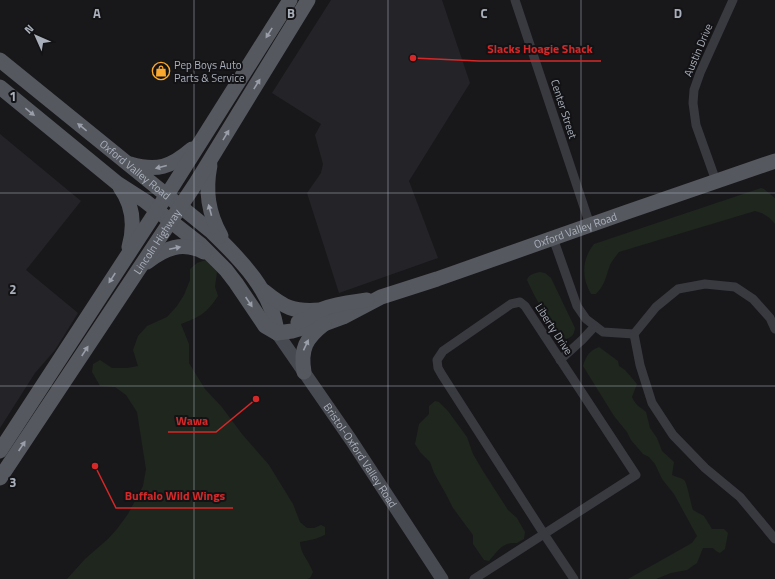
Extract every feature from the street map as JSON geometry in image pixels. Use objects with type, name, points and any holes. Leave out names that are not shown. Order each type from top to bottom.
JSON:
[{"type":"main road","name":"Lincoln Highway","points":[[0,451],[167,196],[290,0]]},
{"type":"main road","name":"Lincoln Highway","points":[[0,478],[171,222],[308,0]]},
{"type":"main road","name":"Oxford Valley Road","points":[[0,60],[226,246],[261,288],[276,319],[277,333]]},
{"type":"main road","name":"Oxford Valley Road","points":[[0,87],[117,183],[157,210],[201,245],[236,283],[265,326],[277,333],[292,331],[309,326],[324,317],[343,317],[376,299],[775,161]]},
{"type":"main road","points":[[127,163],[143,168],[165,166],[182,157],[204,137]]},
{"type":"main road","points":[[211,159],[207,188],[210,214],[226,246]]},
{"type":"main road","points":[[117,183],[130,204],[132,216],[132,238],[127,256]]},
{"type":"main road","points":[[142,266],[165,251],[186,246],[196,248],[214,258]]},
{"type":"main road","points":[[261,288],[277,301],[290,308],[324,317],[306,344],[303,352],[302,360],[304,372]]},
{"type":"main road","name":"Bristol-Oxford Valley Road","points":[[277,333],[351,440],[442,579]]},
{"type":"street","name":"Center Street","points":[[515,0],[590,226]]},
{"type":"street","name":"Austin Drive","points":[[716,181],[696,124],[693,103],[694,90],[700,73],[733,0]]},
{"type":"street","points":[[553,238],[577,306],[586,319],[603,332],[634,334]]},
{"type":"street","points":[[634,334],[656,307],[678,289],[705,284],[735,287],[753,299],[770,318],[775,329]]},
{"type":"street","name":"Liberty Drive","points":[[474,579],[487,576],[544,534],[636,475],[525,306],[520,302],[511,304],[443,351],[437,360],[438,368],[442,375],[544,534]]},
{"type":"street","points":[[560,360],[582,340],[594,326]]},
{"type":"street","points":[[634,334],[640,365],[652,403],[673,435],[705,468],[740,497],[775,539]]},
{"type":"street","points":[[544,534],[574,579]]},
{"type":"shaded area","points":[[331,0],[442,0],[470,83],[409,181],[438,258],[339,293],[307,193],[321,173],[323,164],[315,135],[321,124],[272,93]]},
{"type":"shaded area","points":[[0,134],[81,201],[26,270],[78,313],[55,350],[35,373],[0,428]]},
{"type":"shaded area","points":[[761,188],[775,198],[775,224],[771,219],[755,211],[619,252],[610,265],[601,287],[596,294],[591,294],[584,275],[584,268],[587,256],[594,244]]},
{"type":"shaded area","points":[[206,260],[217,272],[215,287],[218,296],[210,307],[202,314],[181,324],[189,344],[189,363],[205,389],[221,406],[242,434],[269,465],[293,504],[300,522],[307,528],[314,528],[321,525],[325,527],[325,535],[300,542],[301,550],[313,572],[310,578],[307,579],[67,579],[85,559],[108,539],[128,514],[143,486],[146,469],[137,412],[126,395],[115,387],[100,386],[92,372],[93,364],[100,360],[112,368],[138,366],[133,350],[138,336],[147,326],[167,317],[177,306],[184,295],[190,280],[190,269],[197,263]]},
{"type":"shaded area","points":[[534,273],[545,273],[551,278],[575,328],[573,335],[566,339],[554,327],[539,304],[527,280]]},
{"type":"shaded area","points":[[599,347],[618,361],[619,366],[625,370],[637,384],[632,397],[646,412],[650,428],[657,438],[662,451],[674,462],[672,475],[684,480],[688,489],[693,510],[704,516],[712,529],[724,529],[728,533],[725,549],[720,553],[713,548],[703,548],[697,563],[687,570],[671,573],[656,579],[628,579],[692,543],[697,536],[674,494],[662,479],[655,464],[649,457],[643,454],[631,440],[627,432],[614,416],[583,366],[588,354]]},
{"type":"shaded area","points":[[435,401],[439,402],[448,411],[467,437],[473,454],[483,471],[508,510],[517,518],[525,532],[524,539],[517,543],[504,546],[489,561],[484,560],[473,544],[473,535],[453,508],[434,473],[430,462],[420,452],[415,444],[419,424],[429,414],[429,406]]},
{"type":"place","name":"Slacks Hoagie Shack","points":[[413,58]]},
{"type":"place","name":"Pep Boys Auto Parts & Service","points":[[161,71]]},
{"type":"place","name":"Wawa","points":[[256,399]]},
{"type":"place","name":"Buffalo Wild Wings","points":[[95,466]]}]
